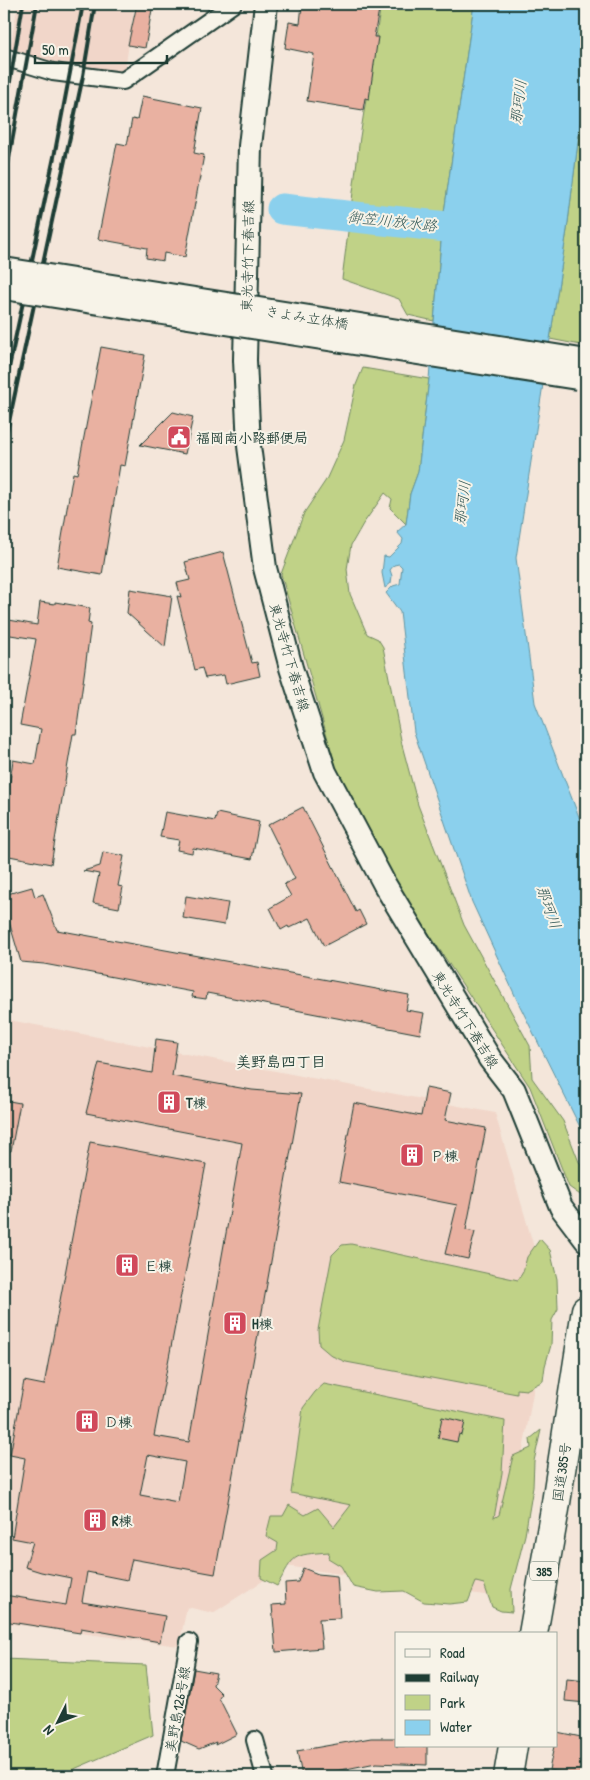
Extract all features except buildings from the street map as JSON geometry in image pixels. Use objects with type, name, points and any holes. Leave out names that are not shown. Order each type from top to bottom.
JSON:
[{"type":"highway","name":"国道385号","points":[[533,1632],[555,1509],[578,1420],[586,1310]]},
{"type":"highway","points":[[508,1776],[513,1748]]},
{"type":"main road","name":"東光寺竹下春吉線","points":[[266,4],[250,146],[245,360],[248,446],[265,568],[291,668],[325,772],[385,885],[490,1060],[514,1090],[561,1207],[586,1240]]},
{"type":"main road","name":"きよみ立体橋","points":[[4,269],[583,369]]},
{"type":"main road","name":"きよみ立体橋","points":[[4,288],[583,369]]},
{"type":"street","points":[[4,57],[53,72],[123,82],[233,4]]},
{"type":"street","name":"美野島126号線","points":[[165,1776],[189,1642]]},
{"type":"street","points":[[255,1740],[265,1776]]},
{"type":"shaded area","points":[[18,4],[135,4],[125,70],[117,72],[9,55]]},
{"type":"shaded area","points":[[4,1019],[495,1113],[549,1299],[498,1597],[286,1566],[213,1613],[187,1607],[179,1646],[4,1623]]},
{"type":"green space","points":[[381,4],[474,4],[443,220],[434,321],[408,315],[399,299],[342,279],[360,137]]},
{"type":"green space","points":[[586,78],[586,346],[550,339],[567,230]]},
{"type":"green space","points":[[363,368],[429,379],[418,472],[410,494],[406,524],[390,508],[392,499],[385,493],[351,545],[347,569],[350,594],[367,634],[378,639],[383,647],[402,745],[418,805],[464,925],[530,1046],[532,1078],[563,1121],[579,1162],[586,1169],[586,1199],[569,1187],[530,1087],[405,897],[337,771],[281,574],[304,513],[326,480],[344,440],[356,385]]},
{"type":"green space","points":[[540,1239],[550,1250],[557,1279],[558,1309],[552,1320],[551,1345],[543,1381],[526,1390],[517,1389],[517,1394],[346,1362],[332,1356],[319,1345],[318,1330],[332,1255],[342,1245],[351,1244],[518,1280],[523,1272],[527,1257]]},
{"type":"green space","points":[[324,1384],[505,1421],[502,1473],[494,1518],[499,1515],[513,1456],[531,1448],[530,1439],[541,1430],[534,1461],[533,1487],[525,1535],[511,1589],[512,1612],[501,1611],[492,1607],[484,1584],[476,1582],[468,1602],[449,1604],[424,1602],[404,1591],[378,1592],[353,1587],[341,1566],[328,1558],[329,1552],[307,1554],[296,1558],[291,1562],[277,1586],[261,1578],[262,1560],[277,1550],[278,1543],[266,1536],[271,1516],[283,1516],[289,1505],[305,1515],[318,1508],[334,1527],[351,1505],[291,1493],[303,1408],[315,1392]]},
{"type":"green space","points":[[4,1659],[146,1665],[153,1735],[58,1776],[4,1776]]},
{"type":"water","name":"那珂川","points":[[474,4],[586,4],[586,78],[567,230],[516,558],[535,703],[586,835],[586,1139],[518,1002],[472,902],[414,732],[400,612],[386,593],[393,586],[400,584],[402,567],[399,564],[394,565],[390,570],[392,576],[391,583],[385,588],[382,573],[384,556],[389,557],[402,544],[403,539],[397,532],[406,524],[410,494],[418,472],[429,379],[443,220]]},
{"type":"waterway","name":"御笠川放水路","points":[[282,209],[484,231]]},
{"type":"railway","points":[[4,117],[23,4]]},
{"type":"railway","points":[[4,186],[37,4]]},
{"type":"railway","points":[[4,391],[54,157],[83,4]]},
{"type":"railway","points":[[4,445],[83,76],[95,4]]},
{"type":"place","name":"福岡南小路郵便局","points":[[179,437]]},
{"type":"place","name":"T棟","points":[[169,1102]]},
{"type":"place","name":"Ｐ棟","points":[[412,1155]]},
{"type":"place","name":"Ｅ棟","points":[[127,1265]]},
{"type":"place","name":"H棟","points":[[235,1323]]},
{"type":"place","name":"Ｄ棟","points":[[87,1421]]},
{"type":"place","name":"R棟","points":[[95,1520]]},
{"type":"district","name":"美野島四丁目","points":[[281,1061]]}]
